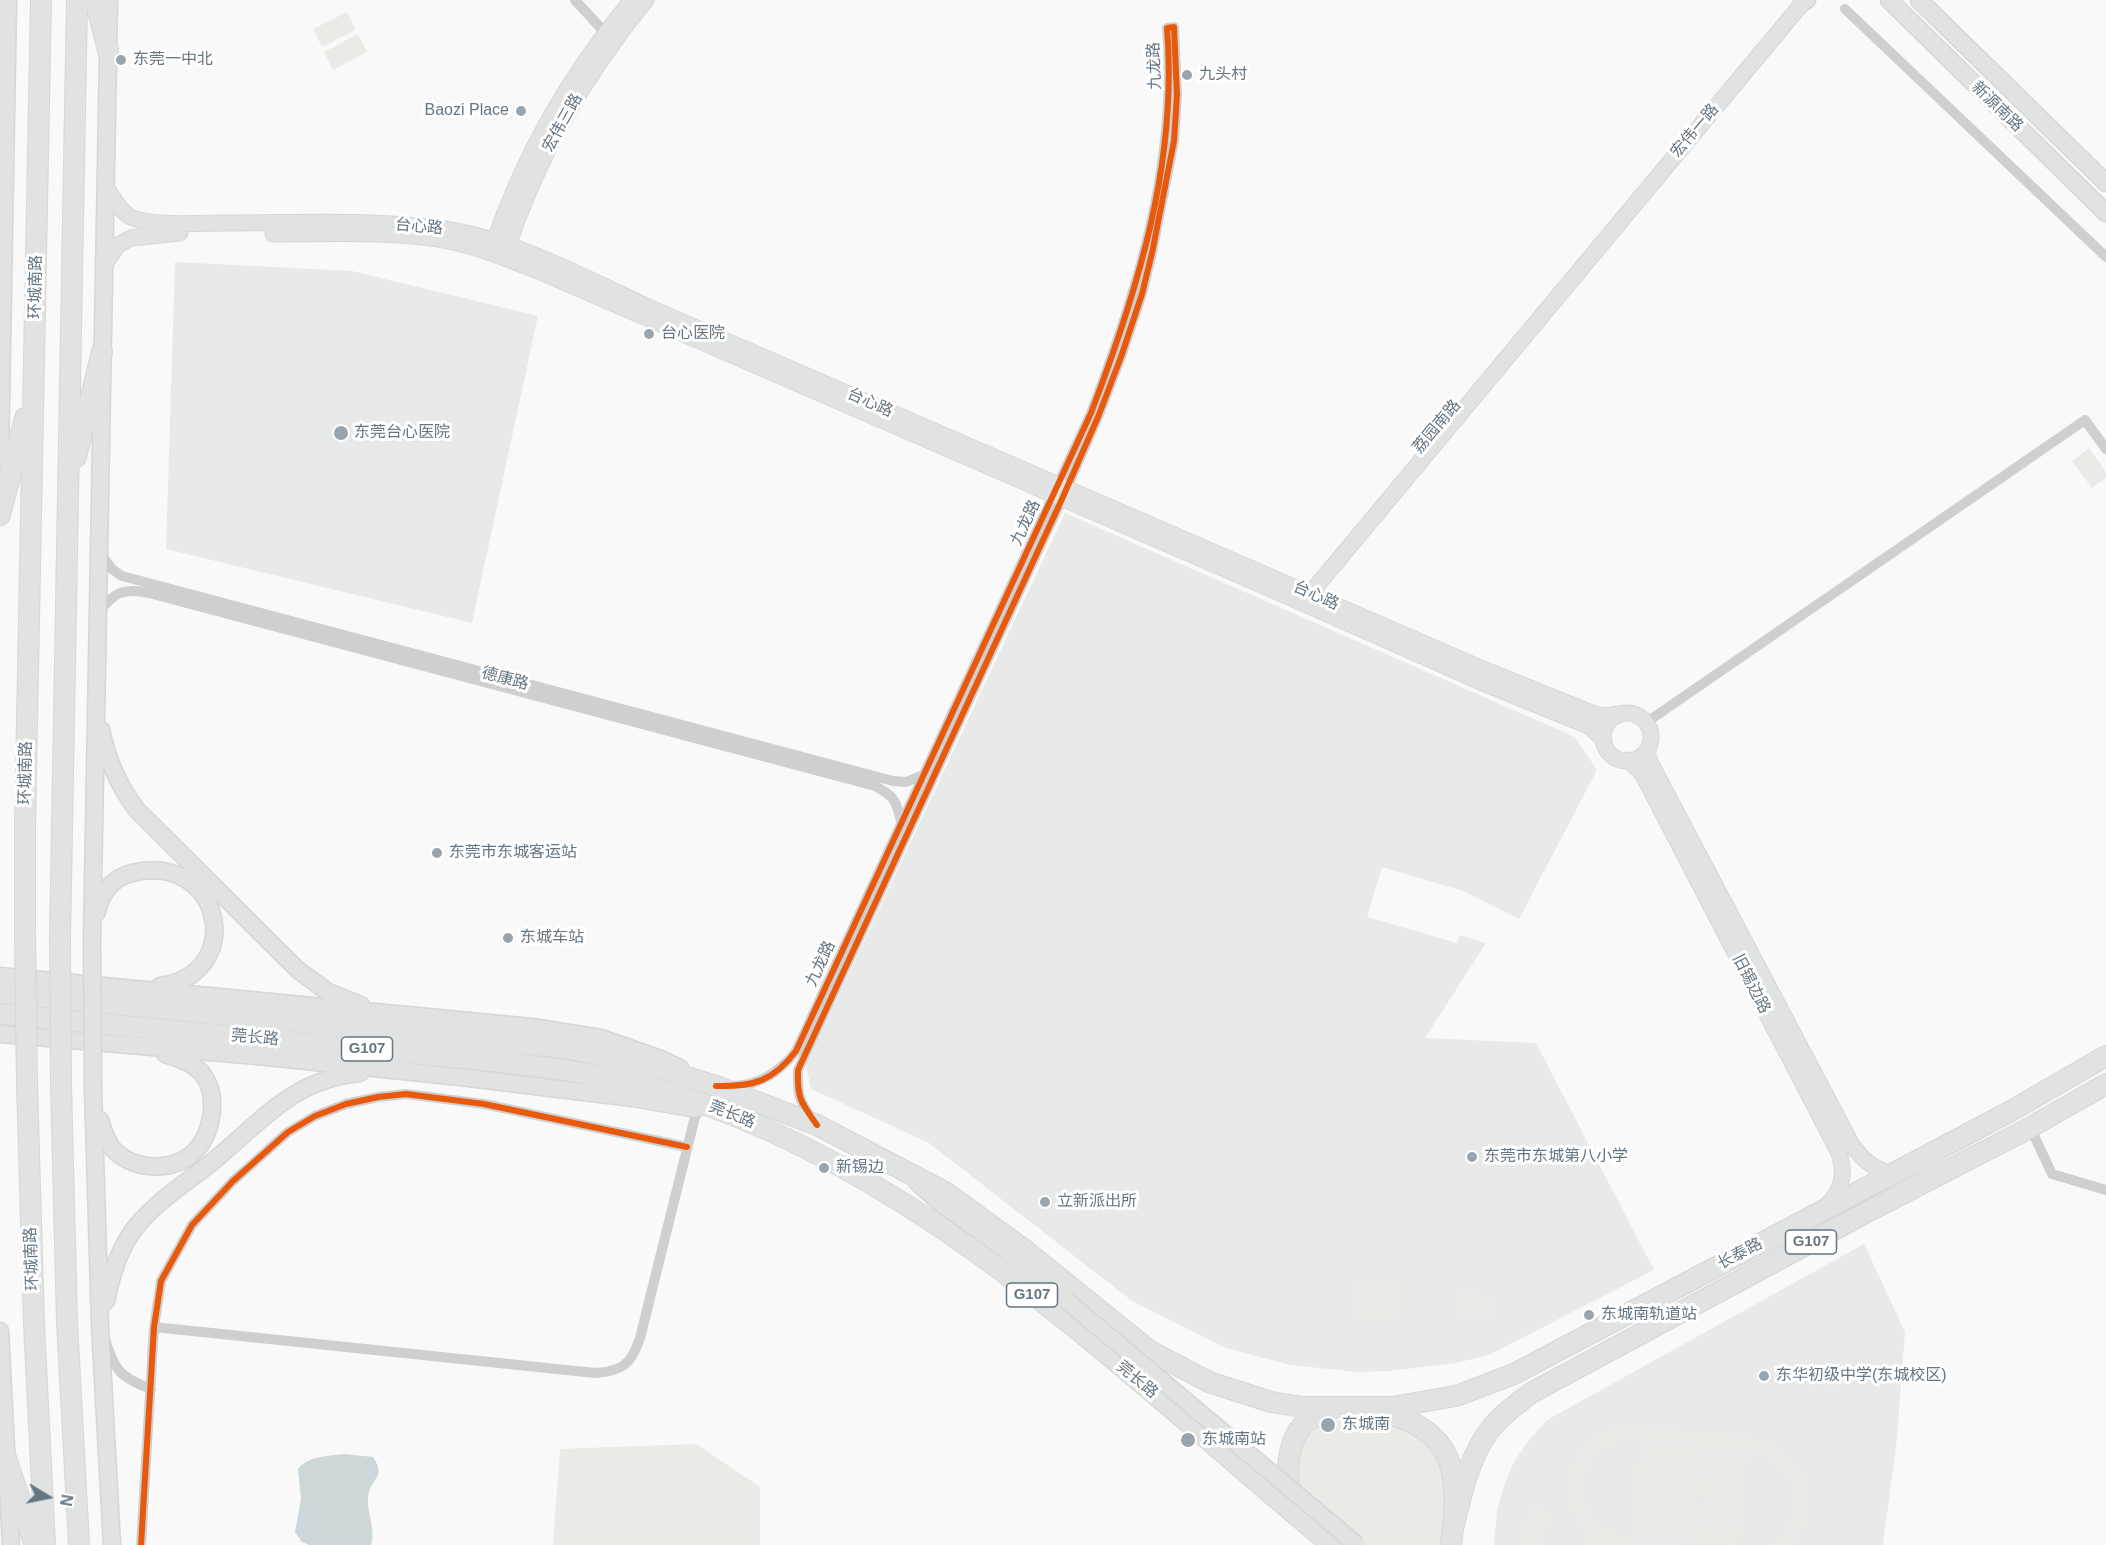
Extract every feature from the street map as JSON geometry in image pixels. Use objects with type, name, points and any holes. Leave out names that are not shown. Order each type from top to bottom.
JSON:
[{"type":"highway","name":"环城南路","points":[[42,0],[25,933],[33,1312],[45,1545]]},
{"type":"highway","name":"环城南路","points":[[77,0],[60,938],[67,1322],[79,1545]]},
{"type":"highway","points":[[95,0],[108,50]]},
{"type":"highway","points":[[67,491],[102,352]]},
{"type":"highway","points":[[0,515],[34,387]]},
{"type":"highway","name":"莞长路","points":[[0,993],[566,1048],[652,1067],[716,1086],[818,1125],[945,1192],[1026,1251],[1150,1351],[1176,1366],[1209,1382],[1271,1402],[1304,1407],[1360,1407]]},
{"type":"highway","name":"莞长路","points":[[0,1014],[562,1069],[656,1089],[729,1113],[803,1146],[868,1181],[956,1237],[1070,1324],[1332,1545]]},
{"type":"highway","name":"长泰路","points":[[1360,1407],[1392,1407],[1456,1396],[1514,1374],[2011,1111],[2106,1056]]},
{"type":"highway","name":"长泰路","points":[[1454,1524],[1467,1474],[1489,1431],[1507,1412],[1531,1394],[2106,1084]]},
{"type":"highway","points":[[1360,1407],[1408,1420],[1440,1442],[1453,1472],[1454,1524]]},
{"type":"highway","points":[[1304,1521],[1292,1498],[1288,1472],[1290,1447],[1305,1422],[1336,1408]]},
{"type":"highway","points":[[5,1455],[34,1545]]},
{"type":"highway","name":"G107","points":[[1453,1545],[1454,1524]]},
{"type":"main road","points":[[0,459],[4,32],[8,0]]},
{"type":"main road","points":[[109,0],[92,939],[93,1087],[100,1325],[112,1545]]},
{"type":"main road","name":"宏伟三路","points":[[499,250],[518,216],[553,139],[632,0]]},
{"type":"main road","name":"宏伟三路","points":[[610,38],[646,0]]},
{"type":"main road","name":"新源南路","points":[[1889,0],[2106,213]]},
{"type":"main road","name":"新源南路","points":[[1919,0],[2106,183]]},
{"type":"main road","name":"宏伟一路","points":[[1583,258],[1802,1]]},
{"type":"main road","name":"台心路","points":[[106,188],[119,206],[130,216],[162,223],[394,225],[436,228],[464,232],[499,250]]},
{"type":"main road","name":"台心路","points":[[105,264],[118,245],[131,238],[162,233],[392,235],[535,255],[1060,492],[1302,597],[1580,709],[1605,716],[1618,714]]},
{"type":"main road","name":"荔园南路","points":[[1302,597],[1583,258]]},
{"type":"main road","name":"台心路","points":[[1302,597],[1483,683],[1590,726],[1604,740]]},
{"type":"main road","points":[[95,694],[101,730],[111,767],[137,810],[289,962],[312,982],[344,999],[390,1014]]},
{"type":"main road","points":[[1634,713],[1647,722],[1651,737],[1648,748],[1640,757],[1628,760],[1617,758],[1611,753],[1604,740],[1607,724],[1618,714],[1634,713]]},
{"type":"main road","name":"旧锡边路","points":[[1648,748],[1648,757],[1652,766],[1852,1145],[1859,1156],[1869,1164],[1878,1170],[1891,1173]]},
{"type":"main road","name":"旧锡边路","points":[[1628,760],[1642,773],[1839,1153],[1843,1173],[1840,1189],[1820,1211]]},
{"type":"main road","points":[[92,939],[101,896],[106,888],[126,875],[153,870],[176,874],[186,878],[205,897],[211,908],[214,932],[203,965],[189,977],[171,984],[125,987]]},
{"type":"main road","points":[[0,976],[523,1026],[601,1038],[661,1059],[716,1086]]},
{"type":"main road","points":[[0,1034],[257,1056],[570,1090],[729,1113]]},
{"type":"main road","points":[[93,1087],[99,1119],[107,1140],[114,1149],[131,1161],[144,1166],[169,1165],[182,1161],[202,1143],[211,1117],[212,1103],[210,1089],[204,1076],[185,1061],[123,1044]]},
{"type":"main road","points":[[100,1325],[111,1277],[119,1256],[140,1221],[281,1101],[305,1087],[346,1074],[388,1071]]},
{"type":"main road","name":"莞长路","points":[[902,1168],[939,1202],[999,1245],[1066,1300],[1357,1545]]},
{"type":"main road","points":[[0,1331],[11,1545]]},
{"type":"street","points":[[575,0],[610,38]]},
{"type":"street","points":[[1845,9],[2106,257]]},
{"type":"street","name":"九龙路","points":[[716,1086],[737,1086],[769,1078],[785,1065],[796,1051],[901,821],[1060,492],[1095,403],[1134,292],[1166,141],[1169,95],[1167,28],[1174,27],[1177,95],[1174,141],[1142,294],[1121,357],[1060,492],[798,1070],[797,1091],[804,1107],[818,1125]]},
{"type":"street","points":[[1647,722],[2085,420],[2106,449]]},
{"type":"street","name":"德康路","points":[[99,551],[112,569],[122,576],[136,580],[878,778],[906,782],[923,775]]},
{"type":"street","name":"德康路","points":[[97,612],[111,597],[121,592],[135,590],[159,596],[875,786],[891,794],[897,804],[901,821]]},
{"type":"street","points":[[141,1545],[154,1326],[161,1281],[192,1225],[234,1181],[288,1132],[315,1116],[346,1104],[378,1097],[406,1095],[484,1104],[687,1147]]},
{"type":"street","points":[[154,1326],[595,1373],[613,1372],[628,1364],[636,1351],[697,1109]]},
{"type":"street","points":[[2030,1127],[2052,1174],[2106,1190]]},
{"type":"street","points":[[100,1325],[115,1367],[130,1381],[151,1389]]},
{"type":"shaded area","points":[[347,12],[356,30],[322,47],[313,29]]},
{"type":"shaded area","points":[[358,34],[367,52],[333,70],[324,52]]},
{"type":"shaded area","name":"东莞台心医院","points":[[175,262],[352,271],[538,316],[472,623],[166,549]]},
{"type":"shaded area","points":[[2089,448],[2106,472],[2106,478],[2092,488],[2072,461]]},
{"type":"shaded area","points":[[1065,513],[1575,737],[1597,770],[1519,919],[1463,891],[1382,867],[1367,917],[1457,943],[1460,935],[1486,943],[1425,1038],[1536,1043],[1654,1270],[1489,1355],[1456,1363],[1390,1371],[1357,1372],[1291,1365],[1226,1348],[1132,1301],[929,1143],[811,1089],[806,1065]]},
{"type":"shaded area","name":"东华初级中学(东城校区)","points":[[1864,1244],[1905,1332],[1897,1438],[1883,1545],[1494,1545],[1497,1511],[1514,1462],[1547,1420]]},
{"type":"shaded area","points":[[1357,1278],[1378,1279],[1376,1318],[1355,1317]]},
{"type":"shaded area","points":[[1382,1279],[1402,1281],[1400,1319],[1380,1318]]},
{"type":"shaded area","points":[[1455,1293],[1493,1295],[1492,1316],[1454,1314]]},
{"type":"shaded area","points":[[1372,1418],[1396,1420],[1422,1432],[1439,1455],[1446,1484],[1442,1545],[1338,1545],[1295,1481],[1301,1437],[1312,1422]]},
{"type":"shaded area","points":[[1630,1425],[1753,1438],[1770,1444],[1785,1454],[1796,1466],[1804,1481],[1808,1496],[1807,1513],[1802,1529],[1791,1545],[1769,1545],[1782,1534],[1791,1520],[1794,1492],[1789,1479],[1780,1467],[1767,1458],[1751,1452],[1628,1438],[1608,1445],[1597,1454],[1589,1466],[1584,1480],[1587,1509],[1595,1521],[1616,1535],[1636,1540],[1689,1545],[1586,1545],[1587,1533],[1576,1516],[1571,1499],[1570,1481],[1574,1465],[1582,1451],[1594,1439],[1610,1430]]},
{"type":"shaded area","points":[[696,1444],[760,1487],[760,1545],[553,1545],[560,1449]]},
{"type":"shaded area","points":[[1641,1444],[1703,1452],[1692,1541],[1630,1534]]},
{"type":"shaded area","points":[[1709,1452],[1747,1457],[1744,1478],[1706,1473]]},
{"type":"shaded area","points":[[344,1454],[373,1457],[377,1464],[378,1474],[368,1497],[371,1545],[309,1545],[302,1542],[295,1532],[301,1499],[298,1469],[313,1459]]},
{"type":"shaded area","points":[[1706,1475],[1744,1480],[1742,1501],[1704,1496]]},
{"type":"shaded area","points":[[1703,1499],[1741,1503],[1739,1524],[1701,1520]]},
{"type":"shaded area","points":[[1528,1508],[1548,1510],[1544,1545],[1523,1545]]},
{"type":"shaded area","points":[[1701,1522],[1739,1526],[1736,1545],[1698,1543]]},
{"type":"cycle path","points":[[716,1086],[741,1085],[762,1080],[771,1076],[796,1051],[1091,413],[1124,320],[1151,224],[1166,127],[1169,78],[1167,28],[1174,27],[1177,95],[1174,141],[1142,294],[1098,417],[1062,499],[798,1070],[801,1100],[817,1125]]},
{"type":"cycle path","points":[[141,1545],[154,1327],[161,1281],[192,1225],[233,1181],[288,1132],[315,1116],[346,1104],[406,1094],[484,1104],[687,1147]]},
{"type":"place","name":"东莞一中北","points":[[121,60]]},
{"type":"place","name":"九头村","points":[[1187,75]]},
{"type":"place","name":"Baozi Place","points":[[521,111]]},
{"type":"place","name":"台心医院","points":[[649,334]]},
{"type":"place","name":"东莞台心医院","points":[[341,433]]},
{"type":"place","name":"东莞市东城客运站","points":[[437,853]]},
{"type":"place","name":"东城车站","points":[[508,938]]},
{"type":"place","name":"东莞市东城第八小学","points":[[1472,1157]]},
{"type":"place","name":"新锡边","points":[[824,1168]]},
{"type":"place","name":"立新派出所","points":[[1045,1202]]},
{"type":"place","name":"东城南轨道站","points":[[1589,1315]]},
{"type":"place","name":"东华初级中学(东城校区)","points":[[1764,1376]]},
{"type":"place","name":"东城南","points":[[1328,1425]]},
{"type":"place","name":"东城南站","points":[[1188,1440]]}]
